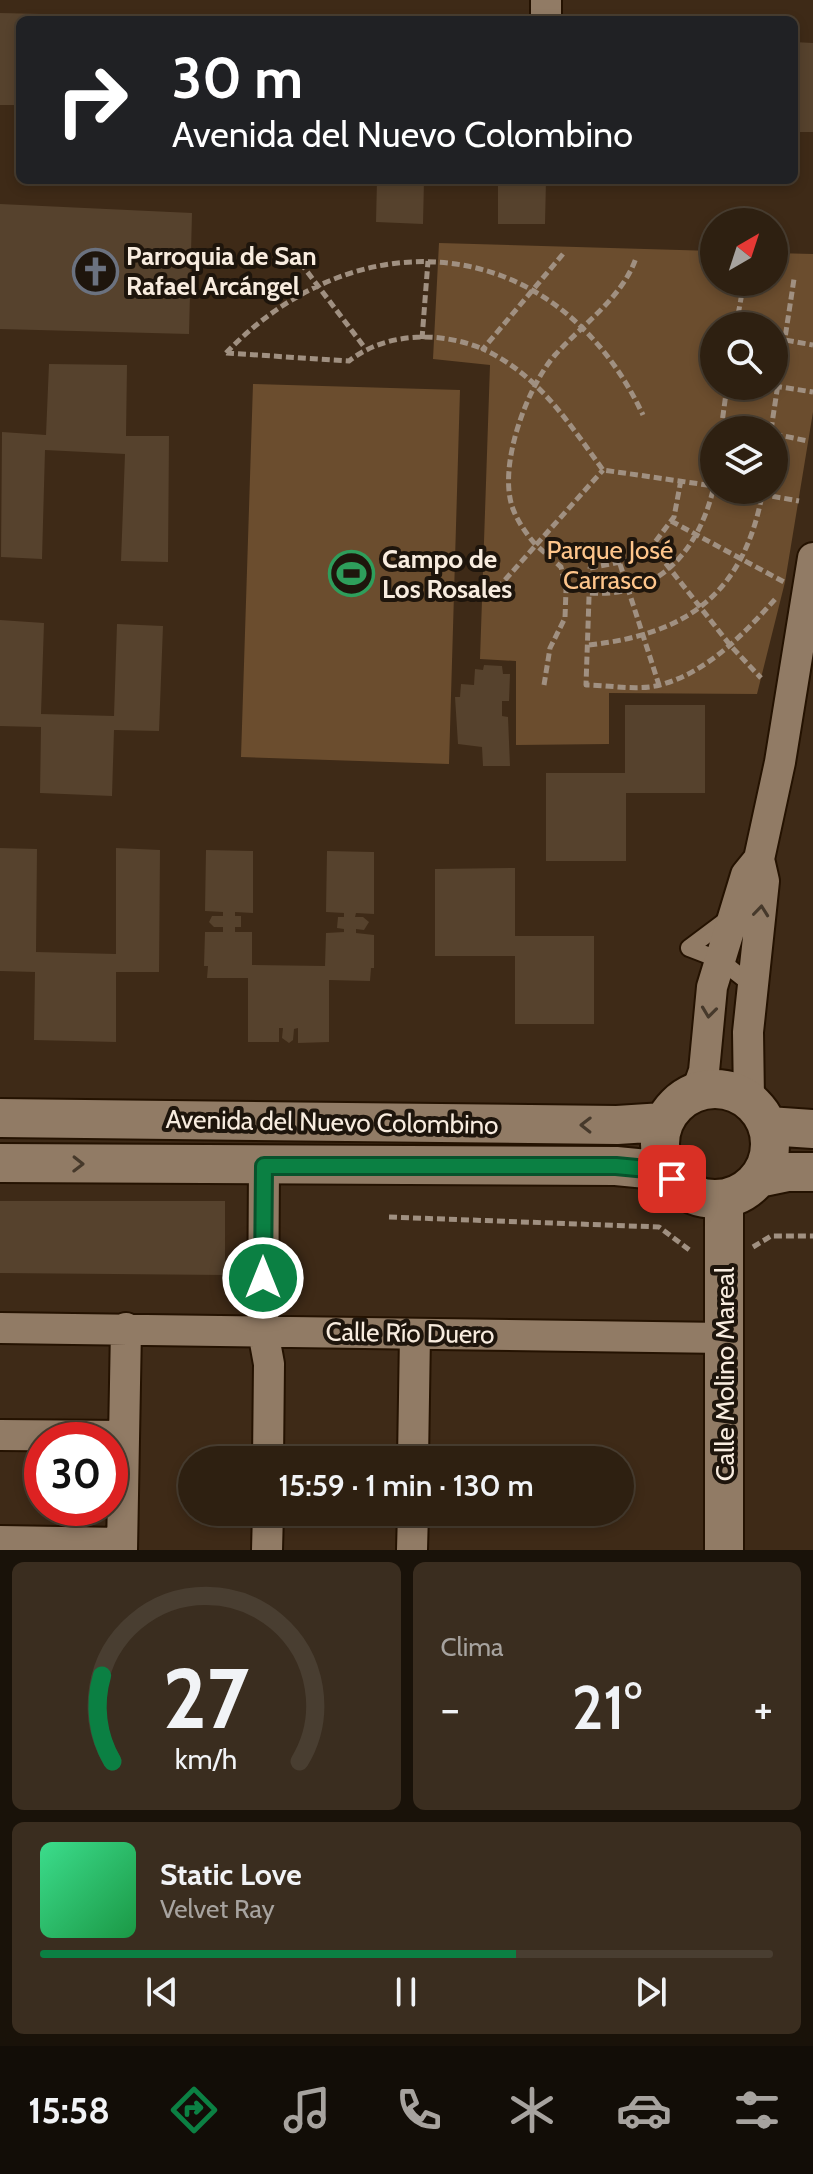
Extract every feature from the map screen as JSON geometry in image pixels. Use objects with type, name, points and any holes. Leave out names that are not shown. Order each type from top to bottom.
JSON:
[{"type":"street","points":[[813,558],[808,615],[759,859],[764,881],[746,1060],[759,1113],[771,1144],[768,1162],[759,1178],[738,1195],[724,1199],[696,1196],[672,1179],[660,1152],[664,1122],[683,1098],[697,1091],[715,1088],[733,1091],[759,1113],[813,1129]]},
{"type":"street","points":[[697,1091],[704,1071],[712,987],[746,875],[759,859]]},
{"type":"street","name":"Avenida del Nuevo Colombino","points":[[0,1118],[617,1125],[664,1122]]},
{"type":"street","name":"Avenida del Nuevo Colombino","points":[[0,1163],[616,1166],[647,1169],[672,1179]]},
{"type":"street","points":[[264,1166],[263,1331],[269,1364],[268,1446]]},
{"type":"street","points":[[759,1178],[788,1172],[813,1172]]},
{"type":"street","name":"Calle Molino Mareal","points":[[724,1199],[724,1550]]},
{"type":"street","name":"Calle Río Duero","points":[[0,1328],[725,1338]]},
{"type":"street","points":[[124,1422],[126,1328]]},
{"type":"street","points":[[413,1446],[415,1334]]},
{"type":"street","points":[[0,1435],[24,1435]]},
{"type":"street","points":[[0,1541],[122,1546],[122,1526]]},
{"type":"street","points":[[267,1550],[268,1526]]},
{"type":"street","points":[[412,1550],[413,1526]]},
{"type":"lane","points":[[720,960],[753,986]]},
{"type":"path","points":[[293,253],[365,348]]},
{"type":"path","points":[[483,349],[563,254]]},
{"type":"path","points":[[544,685],[550,648],[565,618],[566,590],[561,567],[536,545],[513,508],[508,480],[518,432],[536,384],[582,326],[625,285],[636,258]]},
{"type":"path","points":[[422,339],[428,261]]},
{"type":"path","points":[[643,415],[620,372],[582,326],[533,291],[494,274],[428,261],[376,264],[317,285],[274,309],[226,353],[349,361],[365,348],[388,339],[469,343],[514,366],[554,401],[603,470],[700,483]]},
{"type":"path","points":[[788,320],[794,279]]},
{"type":"path","points":[[788,341],[813,345]]},
{"type":"path","points":[[788,388],[813,392]]},
{"type":"path","points":[[788,436],[808,441]]},
{"type":"path","points":[[497,589],[603,470]]},
{"type":"path","points":[[681,480],[679,500],[671,521],[652,546],[635,559],[590,568],[586,685],[659,685],[710,660],[730,645],[783,591]]},
{"type":"path","points":[[788,498],[799,501]]},
{"type":"path","points":[[590,593],[608,594],[628,589],[669,568],[699,535],[708,504]]},
{"type":"path","points":[[589,645],[663,631],[700,608],[717,593],[742,558],[752,536],[759,504]]},
{"type":"path","points":[[671,521],[785,582]]},
{"type":"path","points":[[652,546],[730,645],[761,678]]},
{"type":"path","points":[[620,564],[659,685]]},
{"type":"path","points":[[389,1217],[659,1227],[693,1253],[750,1248],[771,1236],[813,1236]]},
{"type":"green space","name":"Parque José Carrasco","points":[[439,243],[700,251],[700,296],[788,296],[788,253],[813,254],[813,412],[785,582],[757,694],[609,693],[609,744],[516,745],[516,661],[480,659],[490,365],[433,359]]},
{"type":"green space","name":"Campo de Los Rosales","points":[[253,384],[460,390],[449,764],[241,757]]},
{"type":"building","points":[[0,13],[86,15],[16,16],[16,105],[0,105]]},
{"type":"building","points":[[798,42],[813,43],[813,132],[798,132]]},
{"type":"building","points":[[377,184],[424,184],[423,224],[376,222]]},
{"type":"building","points":[[498,184],[546,184],[545,224],[498,224]]},
{"type":"building","name":"Parroquia de San Rafael Arcángel","points":[[0,204],[192,213],[189,334],[0,329]]},
{"type":"building","points":[[49,364],[127,365],[126,436],[169,436],[168,562],[121,561],[125,454],[45,450],[42,559],[1,557],[2,432],[46,435]]},
{"type":"building","points":[[0,620],[44,623],[41,714],[114,716],[117,624],[163,626],[159,731],[114,730],[112,796],[40,793],[41,727],[0,726]]},
{"type":"building","points":[[484,665],[502,666],[503,674],[510,674],[509,701],[502,701],[502,716],[508,717],[510,766],[483,766],[482,747],[458,744],[455,697],[460,697],[461,684],[474,685],[475,669],[483,670]]},
{"type":"building","points":[[625,705],[705,705],[705,793],[626,793],[626,861],[546,861],[546,773],[625,773]]},
{"type":"building","points":[[0,848],[37,849],[36,952],[116,954],[116,848],[160,850],[159,972],[116,972],[116,1042],[34,1040],[35,972],[0,971]]},
{"type":"building","points":[[206,850],[253,851],[253,913],[235,912],[235,916],[241,916],[241,927],[235,927],[235,932],[252,932],[252,965],[325,966],[326,933],[344,932],[344,929],[337,928],[338,917],[344,917],[344,913],[326,912],[327,851],[374,852],[374,914],[356,913],[355,917],[363,917],[369,922],[364,930],[356,929],[356,933],[374,935],[374,968],[371,968],[370,981],[329,980],[329,1042],[298,1043],[298,1028],[294,1029],[293,1040],[289,1043],[282,1038],[283,1028],[279,1028],[279,1042],[248,1042],[248,978],[207,978],[208,966],[204,966],[205,932],[223,932],[223,927],[214,927],[209,922],[212,916],[223,916],[223,912],[205,911]]},
{"type":"building","points":[[515,868],[515,936],[594,936],[594,1024],[515,1024],[515,956],[435,956],[435,869]]},
{"type":"building","points":[[0,1201],[225,1201],[225,1275],[0,1273]]},
{"type":"place","name":"Parroquia de San Rafael Arcángel","points":[[95,271]]},
{"type":"place","name":"Campo de Los Rosales","points":[[351,574]]},
{"type":"route","points":[[263,1278],[264,1166],[616,1166],[647,1169],[672,1179]]}]
